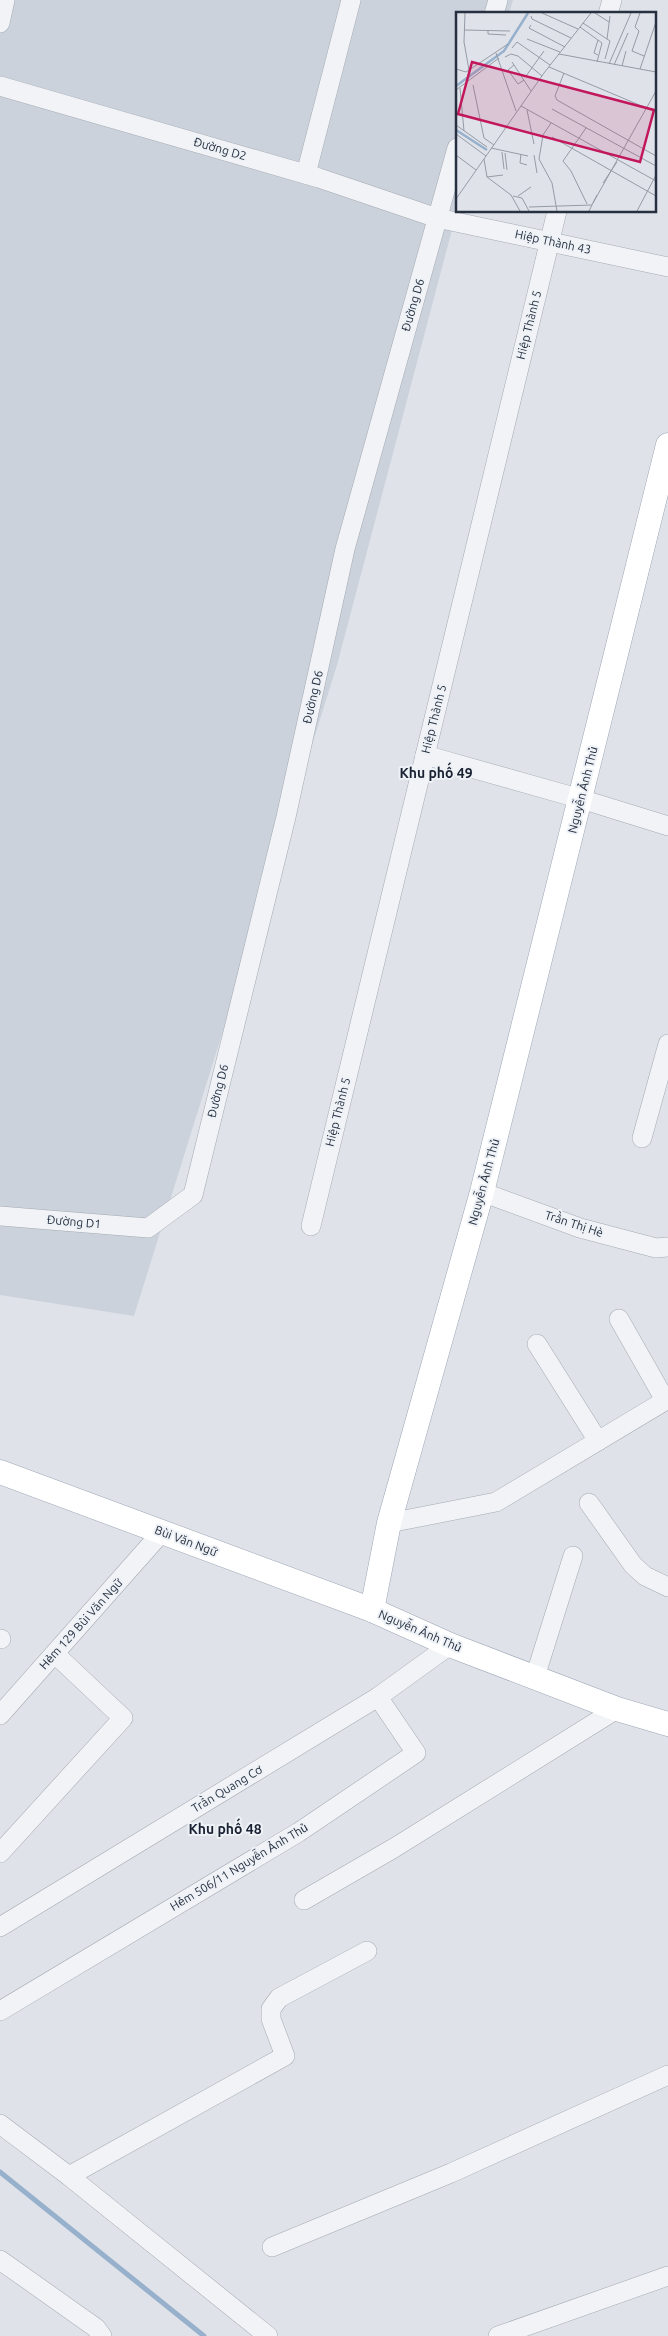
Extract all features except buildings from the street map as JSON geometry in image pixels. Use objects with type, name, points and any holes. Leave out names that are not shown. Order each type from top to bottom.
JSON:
[{"type":"main road","name":"Nguyễn Ảnh Thủ","points":[[668,445],[482,1192],[389,1522],[372,1610],[450,1645],[617,1709],[668,1724]]},
{"type":"main road","name":"Bùi Văn Ngữ","points":[[0,1472],[372,1610]]},
{"type":"street","points":[[0,23],[5,0]]},
{"type":"street","points":[[306,174],[351,0]]},
{"type":"street","name":"Đường D2","points":[[0,86],[306,174],[437,218]]},
{"type":"street","name":"Đường D6","points":[[148,1228],[193,1195],[286,817],[345,549],[456,152]]},
{"type":"street","name":"Hiệp Thành 5","points":[[311,1226],[556,212]]},
{"type":"street","name":"Hiệp Thành 43","points":[[437,218],[668,267]]},
{"type":"street","points":[[425,756],[581,799],[668,826]]},
{"type":"street","points":[[642,1138],[668,1044]]},
{"type":"street","name":"Trần Thị Hè","points":[[482,1192],[580,1228],[656,1248],[668,1247]]},
{"type":"street","name":"Đường D1","points":[[0,1216],[148,1228]]},
{"type":"street","points":[[389,1522],[496,1502],[667,1400],[619,1319]]},
{"type":"street","points":[[537,1344],[598,1441]]},
{"type":"street","points":[[589,1503],[633,1565],[645,1576],[668,1587]]},
{"type":"street","name":"Hẻm 129 Bùi Văn Ngữ","points":[[0,1715],[162,1532]]},
{"type":"street","points":[[535,1677],[573,1556]]},
{"type":"street","name":"Trần Quang Cơ","points":[[0,1927],[378,1696],[450,1645]]},
{"type":"street","points":[[0,1852],[123,1718],[55,1654]]},
{"type":"street","name":"Hẻm 506/11 Nguyễn Ảnh Thủ","points":[[0,2011],[299,1832],[416,1753],[378,1696]]},
{"type":"street","points":[[304,1900],[394,1848],[617,1709]]},
{"type":"street","points":[[69,2176],[285,2056],[271,2019],[271,2008],[279,1998],[367,1951]]},
{"type":"street","points":[[272,2247],[460,2169],[668,2075]]},
{"type":"street","points":[[0,2124],[69,2176],[268,2336]]},
{"type":"street","points":[[0,2260],[96,2328],[102,2336]]},
{"type":"street","points":[[498,2336],[668,2276]]},
{"type":"shaded area","points":[[0,0],[513,0],[510,12],[456,12],[457,212],[337,665],[134,1316],[0,1295]]},
{"type":"waterway","points":[[0,2172],[204,2336]]},
{"type":"district","name":"Khu phố 49","points":[[436,773]]},
{"type":"district","name":"Khu phố 48","points":[[225,1829]]}]
